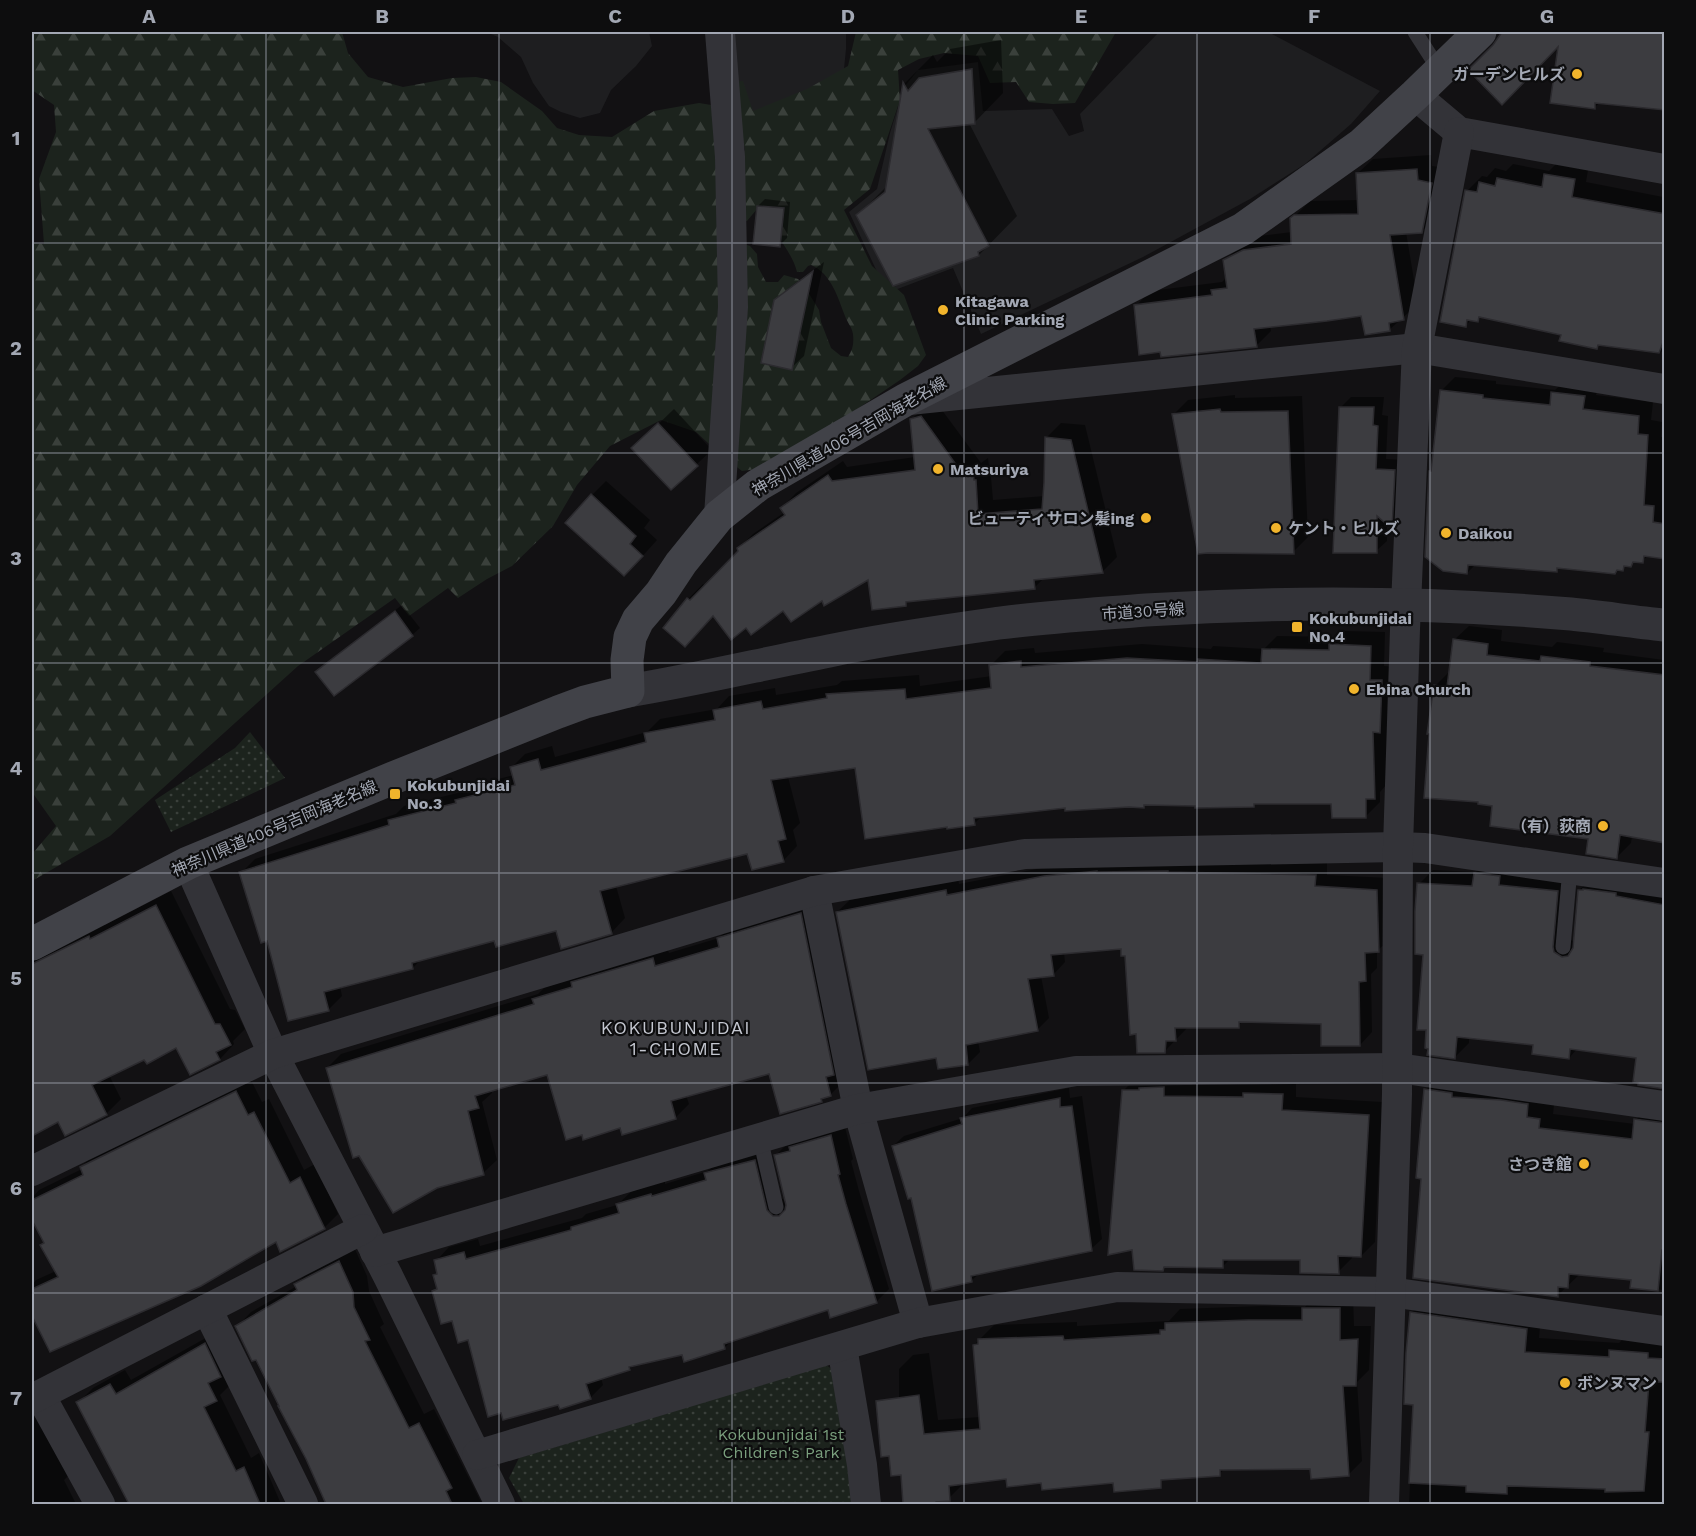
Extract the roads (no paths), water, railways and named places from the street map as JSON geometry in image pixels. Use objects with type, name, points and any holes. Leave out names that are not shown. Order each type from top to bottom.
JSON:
[{"type":"main road","name":"神奈川県道406号吉岡海老名線","points":[[32,944],[188,863],[558,712],[585,702],[628,691],[627,660],[630,637],[638,620],[719,516],[758,485],[905,400],[1243,228],[1361,145],[1480,32]]},
{"type":"street","points":[[719,516],[733,307],[730,157],[720,32]]},
{"type":"street","points":[[1415,95],[1459,132],[1665,169]]},
{"type":"street","points":[[1384,1504],[1398,1068],[1398,846],[1417,348],[1459,132]]},
{"type":"street","points":[[905,400],[1417,348],[1665,389]]},
{"type":"street","name":"市道30号線","points":[[628,691],[832,650],[1001,623],[1198,607],[1406,604],[1573,614],[1665,626]]},
{"type":"street","points":[[32,1171],[273,1054],[814,891],[1025,854],[1398,846],[1665,883]]},
{"type":"street","points":[[188,863],[273,1054],[369,1240],[500,1504]]},
{"type":"street","points":[[814,891],[858,1109],[918,1323]]},
{"type":"street","points":[[100,1504],[36,1397],[207,1309],[369,1240],[759,1138],[858,1109],[1076,1071],[1398,1068],[1665,1106]]},
{"type":"street","points":[[477,1455],[918,1323],[1117,1287],[1390,1292],[1665,1331]]},
{"type":"street","points":[[207,1309],[303,1504]]},
{"type":"street","points":[[842,1347],[862,1465],[866,1504]]},
{"type":"lane","points":[[1415,32],[1440,71]]},
{"type":"lane","points":[[1563,947],[1570,869]]},
{"type":"lane","points":[[759,1138],[776,1207]]},
{"type":"place","name":"ガーデンヒルズ","points":[[1577,74]]},
{"type":"place","name":"Kitagawa Clinic Parking","points":[[943,310]]},
{"type":"place","name":"Matsuriya","points":[[938,469]]},
{"type":"place","name":"ビューティサロン髪ing","points":[[1146,518]]},
{"type":"place","name":"ケント・ヒルズ","points":[[1276,528]]},
{"type":"place","name":"Daikou","points":[[1446,533]]},
{"type":"place","name":"Kokubunjidai No.4","points":[[1297,627]]},
{"type":"place","name":"Ebina Church","points":[[1354,689]]},
{"type":"place","name":"Kokubunjidai No.3","points":[[395,794]]},
{"type":"place","name":"（有）荻商","points":[[1603,826]]},
{"type":"place","name":"さつき館","points":[[1584,1164]]},
{"type":"place","name":"ボンヌマン","points":[[1565,1383]]},
{"type":"district","name":"KOKUBUNJIDAI 1-CHOME","points":[[676,1038]]},
{"type":"park label","name":"Kokubunjidai 1st Children's Park","points":[[781,1443]]}]
